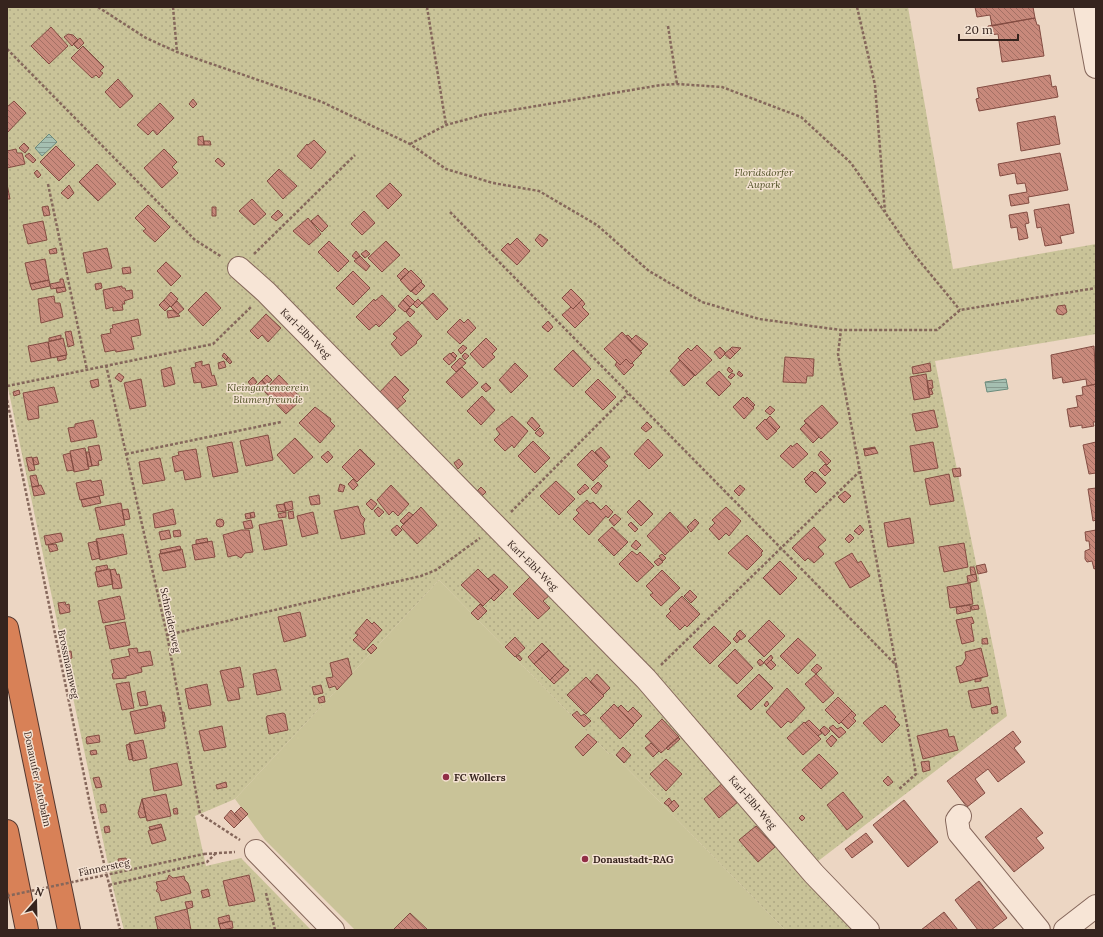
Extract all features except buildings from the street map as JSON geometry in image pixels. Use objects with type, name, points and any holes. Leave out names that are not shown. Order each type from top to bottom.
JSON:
[{"type":"highway","name":"Donauufer Autobahn","points":[[7,628],[69,930]]},
{"type":"highway","points":[[7,831],[28,930]]},
{"type":"street","points":[[1085,7],[1096,67]]},
{"type":"street","name":"Karl-Elbl-Weg","points":[[239,268],[266,292],[646,679],[814,874],[868,930]]},
{"type":"street","points":[[960,816],[957,820],[959,833],[1039,930]]},
{"type":"street","points":[[256,851],[333,930]]},
{"type":"street","points":[[1065,930],[1096,906]]},
{"type":"path","points":[[98,7],[146,38],[178,52],[322,102],[410,144],[446,169],[493,182],[540,191],[596,225],[649,271],[702,302],[759,319],[841,330],[937,330],[960,310],[1096,288]]},
{"type":"path","points":[[172,7],[178,52]]},
{"type":"path","points":[[427,7],[446,125]]},
{"type":"path","points":[[857,7],[875,85],[885,212]]},
{"type":"path","points":[[668,26],[677,84]]},
{"type":"path","points":[[7,49],[195,240],[239,268],[355,155]]},
{"type":"path","points":[[410,144],[446,125],[483,115],[677,84],[722,88],[801,117],[850,163],[913,253],[960,310]]},
{"type":"path","points":[[48,184],[87,370]]},
{"type":"path","points":[[450,212],[896,665]]},
{"type":"path","points":[[7,386],[213,344],[266,292]]},
{"type":"path","points":[[841,330],[838,354],[916,774],[898,790]]},
{"type":"path","name":"Schneiderweg","points":[[106,365],[167,635],[200,814],[256,851]]},
{"type":"path","points":[[167,635],[421,576],[436,570],[496,526],[628,394]]},
{"type":"path","name":"Brossmannweg","points":[[7,400],[91,809],[120,930]]},
{"type":"path","points":[[126,454],[281,422]]},
{"type":"path","points":[[646,679],[860,472]]},
{"type":"path","name":"Fännersteg","points":[[7,896],[204,854],[256,851]]},
{"type":"path","points":[[109,885],[207,862],[216,853]]},
{"type":"green space","name":"Kleingartenverein Blumenfreunde","points":[[7,7],[908,7],[953,269],[1096,244],[1096,334],[935,361],[1007,716],[800,875],[855,930],[785,930],[612,753],[609,754],[439,580],[235,799],[195,816],[206,866],[241,858],[311,930],[124,930],[113,888],[7,383]]},
{"type":"green space","name":"FC Wollers","points":[[439,580],[609,754],[612,753],[785,930],[355,930],[265,840],[235,799]]},
{"type":"shaded area","points":[[49,134],[57,142],[42,156],[35,148]]},
{"type":"shaded area","points":[[1006,379],[1008,389],[987,392],[985,382]]},
{"type":"place","name":"FC Wollers","points":[[446,777]]},
{"type":"place","name":"Donaustadt-RAG","points":[[585,859]]},
{"type":"park label","name":"Floridsdorfer Aupark","points":[[764,178]]}]
